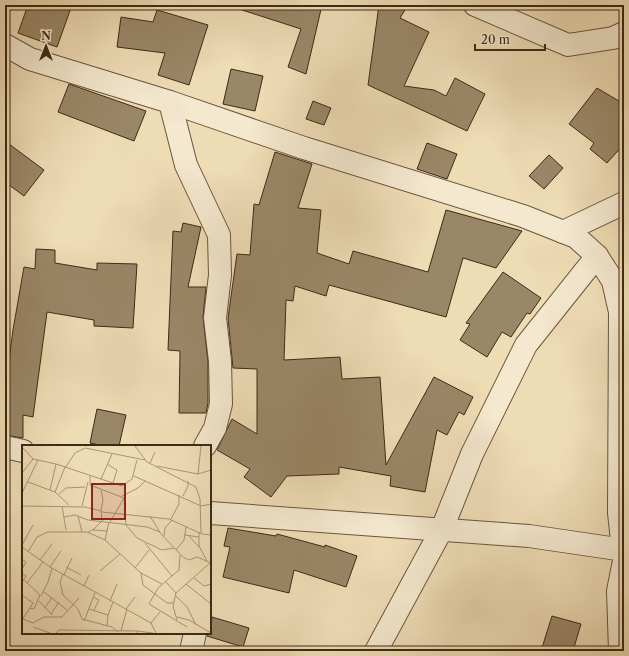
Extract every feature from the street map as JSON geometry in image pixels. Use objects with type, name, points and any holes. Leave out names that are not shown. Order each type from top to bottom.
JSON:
[{"type":"street","points":[[475,5],[568,45],[613,38],[624,33]]},
{"type":"street","points":[[5,45],[30,58],[170,102],[304,148],[523,216],[576,237],[596,256],[613,281],[620,312],[618,490],[624,553],[618,591],[620,651]]},
{"type":"street","points":[[170,102],[186,165],[218,235],[220,275],[215,318],[220,361],[221,404],[215,428],[206,445]]},
{"type":"street","points":[[563,232],[624,203]]},
{"type":"street","points":[[376,651],[442,529],[472,454],[526,345],[596,256]]},
{"type":"street","points":[[5,447],[22,451]]},
{"type":"street","points":[[211,514],[529,536],[624,553]]},
{"type":"street","points":[[191,651],[195,634]]},
{"type":"building","points":[[28,5],[72,5],[57,47],[18,33]]},
{"type":"building","points":[[240,5],[322,5],[306,74],[288,67],[301,29],[239,9]]},
{"type":"building","points":[[379,5],[408,5],[400,18],[429,32],[404,86],[434,90],[446,96],[455,78],[485,94],[467,131],[368,85]]},
{"type":"building","points":[[157,10],[208,25],[189,85],[158,75],[165,53],[117,47],[121,17],[153,22]]},
{"type":"building","points":[[231,69],[263,76],[255,111],[223,104]]},
{"type":"building","points":[[69,84],[146,111],[134,141],[58,112]]},
{"type":"building","points":[[597,88],[624,104],[624,144],[607,163],[590,149],[594,143],[569,124]]},
{"type":"building","points":[[313,101],[331,108],[324,125],[306,119]]},
{"type":"building","points":[[5,141],[44,170],[24,196],[5,182]]},
{"type":"building","points":[[427,143],[457,154],[447,179],[417,169]]},
{"type":"building","points":[[275,152],[312,164],[298,208],[321,210],[317,253],[349,264],[353,251],[428,272],[446,210],[522,231],[496,268],[463,258],[446,317],[329,285],[326,296],[295,286],[293,301],[286,300],[284,360],[340,357],[342,379],[380,377],[386,465],[434,377],[473,397],[464,415],[459,412],[447,435],[437,430],[425,492],[390,486],[391,476],[339,467],[339,474],[287,476],[271,497],[244,477],[250,469],[217,450],[232,419],[257,434],[257,369],[233,368],[228,318],[237,254],[250,255],[254,204],[259,205]]},
{"type":"building","points":[[549,155],[563,168],[544,189],[529,176]]},
{"type":"building","points":[[183,223],[201,227],[188,287],[206,287],[203,317],[208,362],[208,403],[206,413],[179,413],[180,351],[168,350],[173,231],[181,232]]},
{"type":"building","points":[[36,249],[55,250],[55,263],[97,270],[97,263],[137,264],[133,328],[94,326],[94,320],[47,312],[33,417],[23,415],[23,438],[5,435],[5,390],[13,330],[24,267],[35,269]]},
{"type":"building","points":[[503,272],[541,298],[530,314],[527,313],[511,337],[502,332],[487,357],[460,340],[470,324],[466,323]]},
{"type":"building","points":[[97,409],[126,415],[119,445],[99,445],[90,443]]},
{"type":"building","points":[[228,528],[276,536],[277,534],[325,547],[325,545],[357,556],[346,587],[294,570],[289,593],[223,577],[230,547],[224,546]]},
{"type":"building","points":[[552,616],[581,624],[573,651],[541,651]]},
{"type":"building","points":[[212,617],[249,628],[243,647],[207,636],[207,634],[211,634]]}]
